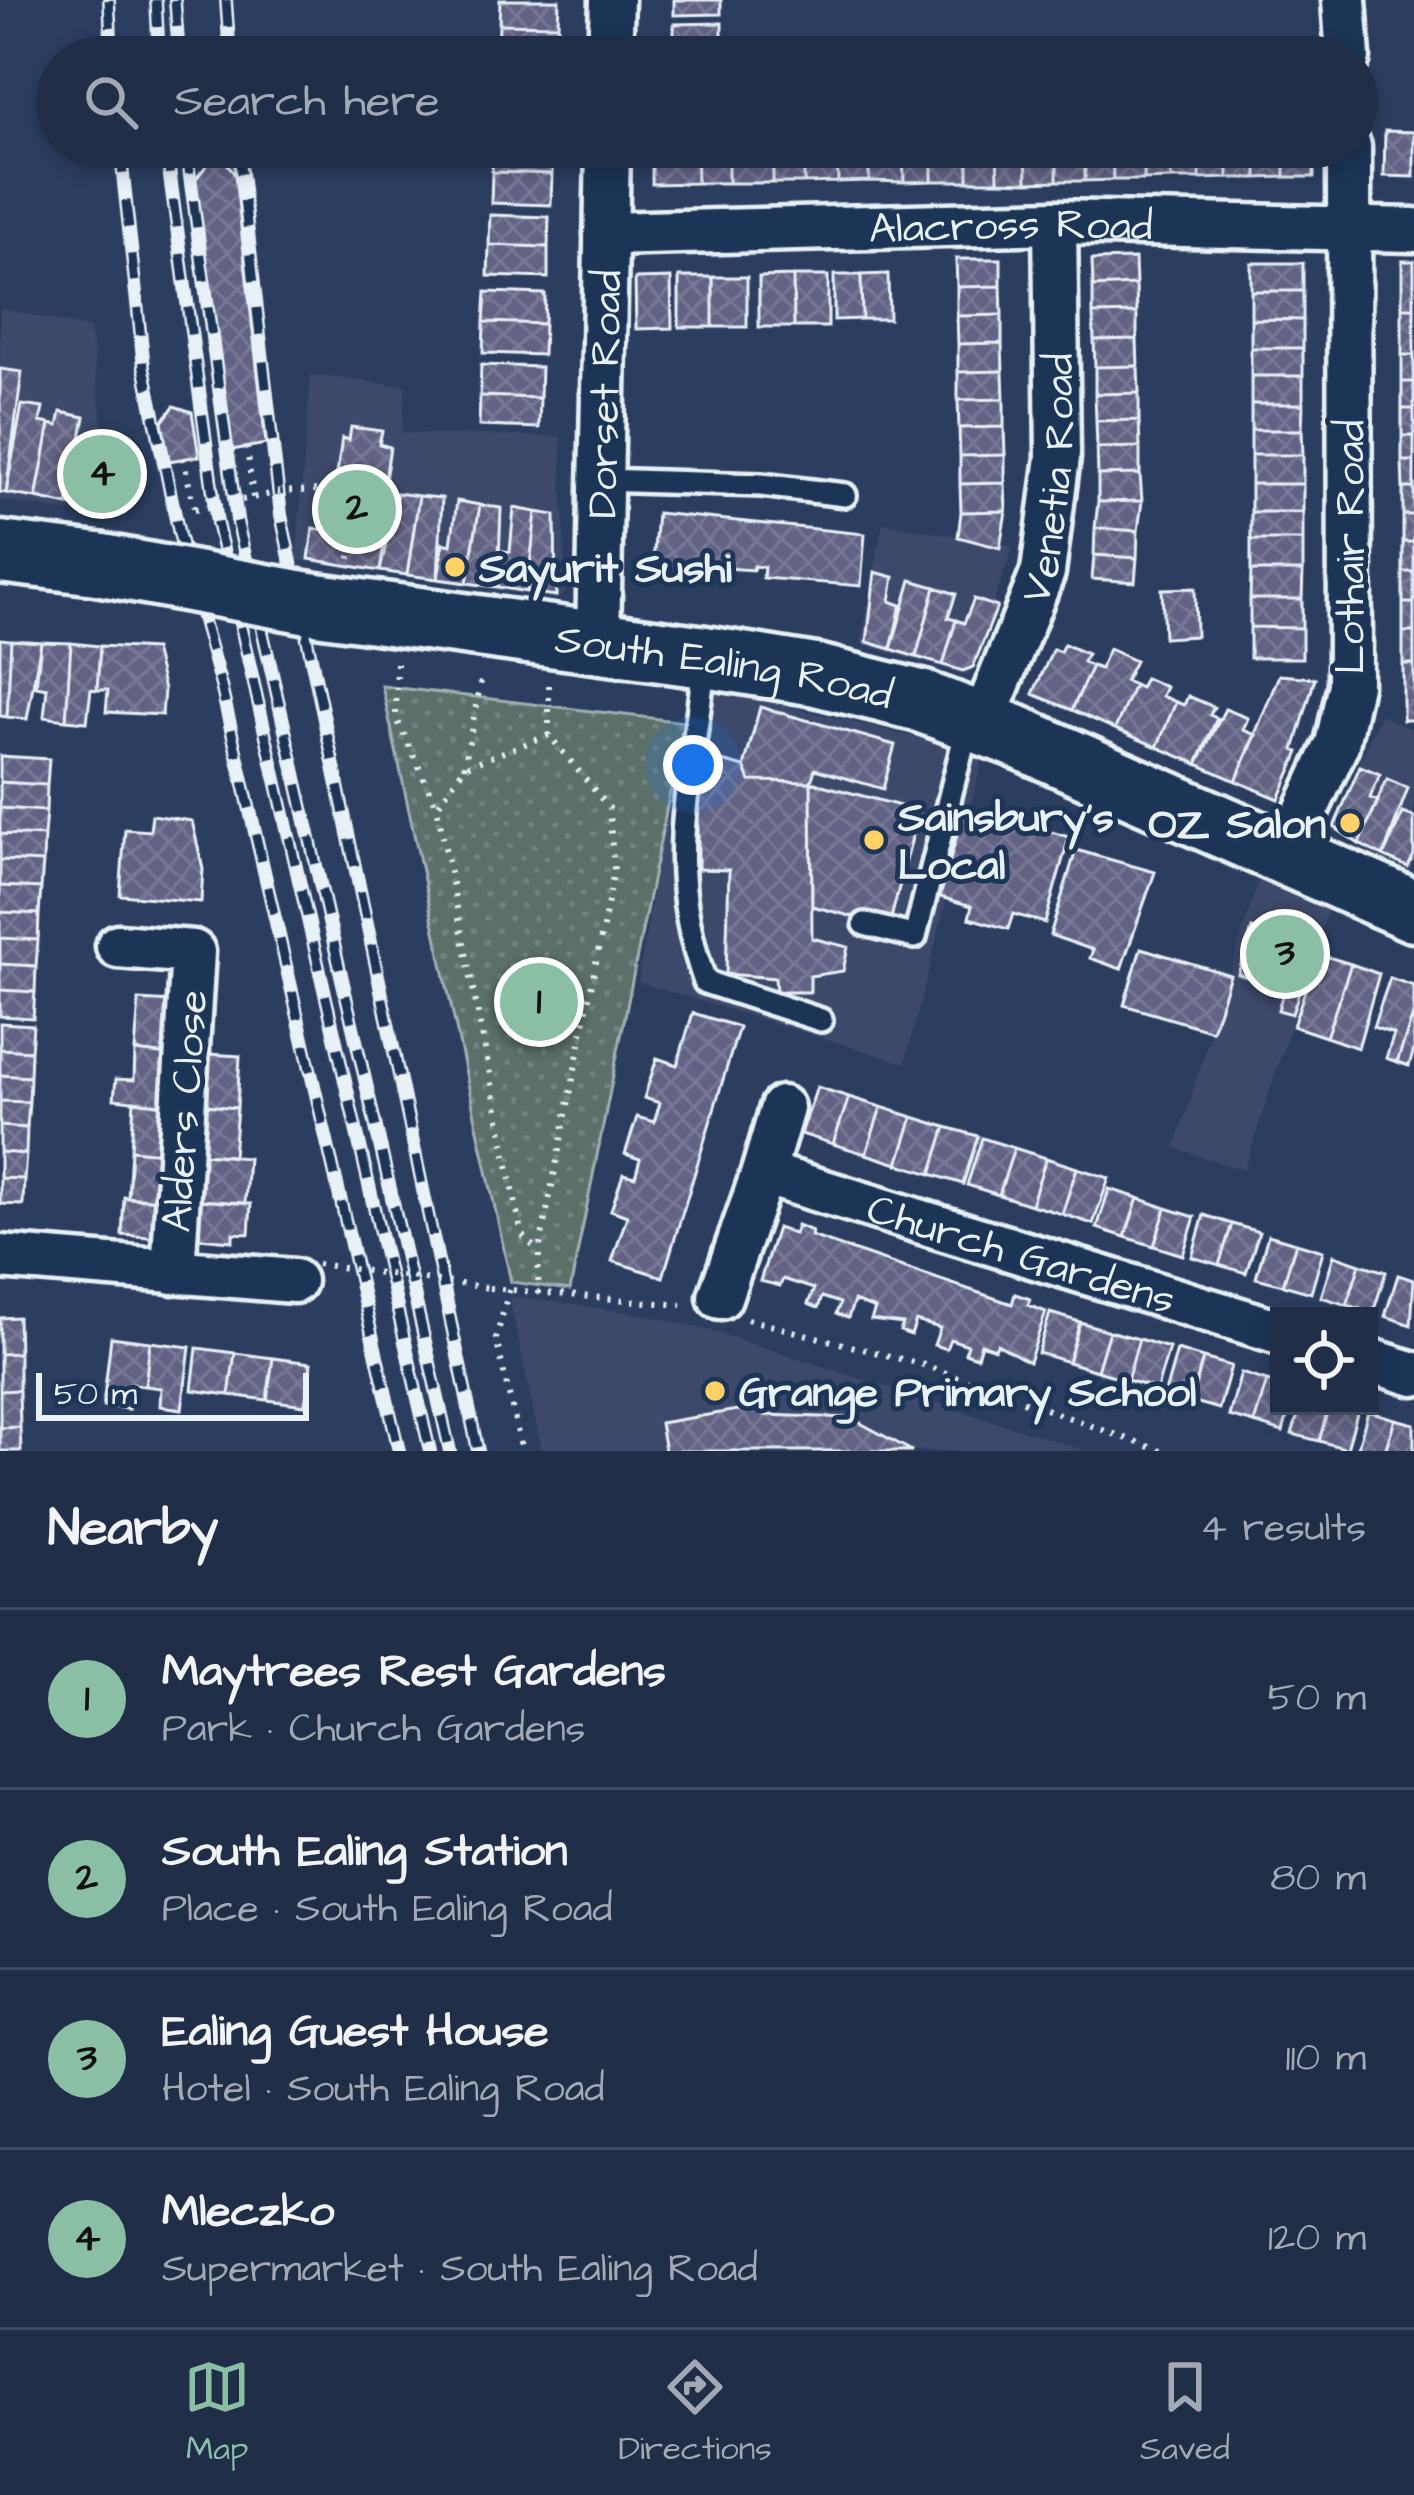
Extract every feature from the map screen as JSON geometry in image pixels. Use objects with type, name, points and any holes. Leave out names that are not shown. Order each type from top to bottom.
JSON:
[{"type":"main road","name":"South Ealing Road","points":[[0,552],[97,563],[323,605],[598,640],[815,675],[976,722],[1414,911]]},
{"type":"street","points":[[611,36],[612,0]]},
{"type":"street","points":[[1344,0],[1347,36]]},
{"type":"street","name":"Dorset Road","points":[[598,640],[608,168]]},
{"type":"street","name":"Lothair Road","points":[[1287,853],[1336,744],[1350,685],[1350,168]]},
{"type":"street","name":"Alacross Road","points":[[606,234],[1055,222],[1414,230]]},
{"type":"street","name":"Venetia Road","points":[[976,722],[1043,572],[1058,457],[1055,222]]},
{"type":"street","name":"Alders Close","points":[[118,946],[193,952],[173,1272]]},
{"type":"street","points":[[732,1308],[782,1108]]},
{"type":"street","name":"Church Gardens","points":[[763,1173],[1270,1329]]},
{"type":"street","points":[[0,1257],[173,1272],[306,1272]]},
{"type":"street","points":[[1378,1363],[1414,1374]]},
{"type":"lane","points":[[599,480],[761,484],[845,495]]},
{"type":"lane","points":[[705,656],[682,803],[682,908],[692,948],[704,982],[821,1021]]},
{"type":"lane","points":[[865,924],[915,937],[976,722]]},
{"type":"path","points":[[247,447],[253,498]]},
{"type":"path","points":[[183,458],[195,510],[335,489],[359,498],[323,605]]},
{"type":"path","points":[[398,652],[396,717],[437,807],[522,1235],[539,1252]]},
{"type":"path","points":[[437,807],[464,767],[484,667]]},
{"type":"path","points":[[464,767],[549,735],[609,808],[612,824],[614,871],[539,1252],[538,1294]]},
{"type":"path","points":[[306,1272],[676,1305]]},
{"type":"path","points":[[509,1290],[496,1339],[522,1451]]},
{"type":"path","points":[[732,1308],[924,1365],[1161,1451]]},
{"type":"shaded area","points":[[0,308],[90,329],[115,520],[0,500]]},
{"type":"shaded area","points":[[311,375],[406,386],[402,433],[561,437],[566,593],[556,599],[296,560]]},
{"type":"shaded area","points":[[883,523],[1013,546],[968,676],[861,644]]},
{"type":"shaded area","points":[[687,682],[984,754],[905,1063],[638,982]]},
{"type":"shaded area","points":[[1380,715],[1414,730],[1414,862],[1342,831],[1336,817]]},
{"type":"shaded area","points":[[1260,876],[1329,907],[1244,1170],[1175,1148]]},
{"type":"shaded area","name":"Grange Primary School","points":[[509,1296],[642,1314],[712,1331],[1087,1451],[542,1451]]},
{"type":"green space","points":[[382,686],[684,722],[570,1290],[511,1282]]},
{"type":"building","points":[[500,0],[559,0],[558,25],[499,24]]},
{"type":"building","points":[[674,0],[721,0],[721,14],[674,15]]},
{"type":"building","points":[[722,23],[722,36],[674,36],[674,24]]},
{"type":"building","points":[[499,24],[558,25],[558,36],[499,36]]},
{"type":"building","points":[[1385,131],[1414,132],[1414,177],[1384,176]]},
{"type":"building","points":[[205,168],[230,168],[235,175],[266,444],[232,450],[195,180]]},
{"type":"building","points":[[492,168],[552,168],[552,174],[492,172]]},
{"type":"building","points":[[652,168],[697,168],[697,183],[652,184]]},
{"type":"building","points":[[697,168],[728,168],[728,183],[697,183]]},
{"type":"building","points":[[728,168],[773,168],[773,183],[728,183]]},
{"type":"building","points":[[773,168],[804,168],[804,183],[773,183]]},
{"type":"building","points":[[804,168],[838,168],[838,182],[804,183]]},
{"type":"building","points":[[838,168],[869,168],[869,181],[838,182]]},
{"type":"building","points":[[869,168],[904,168],[904,182],[869,181]]},
{"type":"building","points":[[904,168],[932,168],[932,181],[904,182]]},
{"type":"building","points":[[932,168],[968,168],[968,181],[932,181]]},
{"type":"building","points":[[968,168],[998,168],[998,181],[968,181]]},
{"type":"building","points":[[998,168],[1027,168],[1027,182],[998,181]]},
{"type":"building","points":[[1027,168],[1057,168],[1057,181],[1027,182]]},
{"type":"building","points":[[1057,168],[1085,168],[1085,181],[1057,181]]},
{"type":"building","points":[[1085,168],[1113,168],[1113,180],[1085,181]]},
{"type":"building","points":[[1113,168],[1144,168],[1144,180],[1113,180]]},
{"type":"building","points":[[1144,168],[1171,168],[1171,179],[1144,180]]},
{"type":"building","points":[[1171,168],[1200,168],[1200,179],[1171,179]]},
{"type":"building","points":[[1200,168],[1228,168],[1228,178],[1200,179]]},
{"type":"building","points":[[1228,168],[1257,168],[1257,178],[1228,178]]},
{"type":"building","points":[[1257,168],[1285,168],[1285,177],[1257,178]]},
{"type":"building","points":[[1285,168],[1314,168],[1314,177],[1285,177]]},
{"type":"building","points":[[492,172],[552,174],[551,205],[491,203]]},
{"type":"building","points":[[490,215],[549,217],[548,247],[489,245]]},
{"type":"building","points":[[489,245],[548,247],[548,278],[488,276]]},
{"type":"building","points":[[956,259],[1001,259],[1001,286],[957,287]]},
{"type":"building","points":[[1135,259],[1136,285],[1093,287],[1092,260]]},
{"type":"building","points":[[1402,261],[1414,261],[1414,308],[1402,308]]},
{"type":"building","points":[[1251,263],[1303,263],[1303,291],[1251,291]]},
{"type":"building","points":[[888,274],[889,319],[862,319],[861,275]]},
{"type":"building","points":[[834,275],[861,275],[862,319],[834,320]]},
{"type":"building","points":[[793,276],[828,276],[828,327],[794,327]]},
{"type":"building","points":[[793,276],[794,327],[759,327],[759,277]]},
{"type":"building","points":[[679,277],[713,277],[713,327],[679,327]]},
{"type":"building","points":[[713,277],[747,277],[747,327],[713,327]]},
{"type":"building","points":[[671,278],[672,328],[636,329],[635,279]]},
{"type":"building","points":[[1136,285],[1137,313],[1093,314],[1093,287]]},
{"type":"building","points":[[1001,286],[1002,315],[957,316],[957,287]]},
{"type":"building","points":[[1251,291],[1303,291],[1303,320],[1251,319]]},
{"type":"building","points":[[486,292],[545,294],[544,324],[484,322]]},
{"type":"building","points":[[1402,308],[1414,308],[1414,355],[1402,355]]},
{"type":"building","points":[[1137,313],[1137,339],[1094,340],[1093,314]]},
{"type":"building","points":[[1002,315],[1002,343],[958,344],[957,316]]},
{"type":"building","points":[[1251,319],[1303,320],[1303,348],[1251,348]]},
{"type":"building","points":[[484,322],[544,324],[543,355],[483,353]]},
{"type":"building","points":[[1137,339],[1138,366],[1095,367],[1094,340]]},
{"type":"building","points":[[1002,343],[1003,371],[958,372],[958,344]]},
{"type":"building","points":[[1251,348],[1303,348],[1303,376],[1251,376]]},
{"type":"building","points":[[1402,355],[1414,355],[1414,382],[1402,382]]},
{"type":"building","points":[[481,365],[541,367],[540,398],[480,396]]},
{"type":"building","points":[[1138,366],[1139,393],[1095,394],[1095,367]]},
{"type":"building","points":[[0,369],[22,372],[6,493],[0,492]]},
{"type":"building","points":[[1003,371],[1004,399],[958,400],[958,372]]},
{"type":"building","points":[[1251,376],[1303,376],[1303,404],[1251,404]]},
{"type":"building","points":[[1402,382],[1414,382],[1414,409],[1402,409]]},
{"type":"building","points":[[1139,393],[1139,420],[1096,421],[1095,394]]},
{"type":"building","points":[[480,396],[540,398],[539,428],[479,426]]},
{"type":"building","points":[[1004,399],[1004,427],[959,428],[958,400]]},
{"type":"building","points":[[1251,404],[1303,404],[1302,430],[1251,430]]},
{"type":"building","points":[[22,405],[43,408],[40,422],[50,424],[36,498],[6,493]]},
{"type":"building","points":[[174,406],[192,412],[199,456],[169,461],[162,422]]},
{"type":"building","points":[[1402,409],[1414,409],[1414,436],[1402,436]]},
{"type":"building","points":[[61,412],[85,417],[68,505],[36,498],[50,424],[58,426]]},
{"type":"building","points":[[1139,420],[1140,447],[1097,448],[1096,421]]},
{"type":"building","points":[[351,427],[382,431],[379,444],[390,447],[377,533],[385,535],[380,571],[309,559],[313,528],[329,531],[342,438],[349,440]]},
{"type":"building","points":[[1004,427],[1005,455],[960,456],[959,428]]},
{"type":"building","points":[[1251,430],[1302,430],[1303,455],[1251,455]]},
{"type":"building","points":[[1402,436],[1414,436],[1414,461],[1402,461]]},
{"type":"building","points":[[1140,447],[1140,474],[1098,475],[1097,448]]},
{"type":"building","points":[[78,452],[103,456],[112,512],[68,505]]},
{"type":"building","points":[[1005,455],[1005,483],[960,484],[960,456]]},
{"type":"building","points":[[1251,455],[1303,455],[1303,484],[1251,484]]},
{"type":"building","points":[[1402,461],[1414,461],[1414,488],[1403,488]]},
{"type":"building","points":[[1140,474],[1142,501],[1098,502],[1098,475]]},
{"type":"building","points":[[1005,483],[1006,511],[961,512],[960,484]]},
{"type":"building","points":[[1251,484],[1303,484],[1303,512],[1251,512]]},
{"type":"building","points":[[1403,488],[1414,488],[1414,515],[1403,515]]},
{"type":"building","points":[[397,493],[419,496],[407,575],[380,571]]},
{"type":"building","points":[[419,496],[442,498],[438,579],[407,575]]},
{"type":"building","points":[[457,501],[480,505],[467,583],[438,579],[443,543],[451,545]]},
{"type":"building","points":[[1142,501],[1138,531],[1095,528],[1098,502]]},
{"type":"building","points":[[480,505],[501,508],[498,587],[467,583]]},
{"type":"building","points":[[514,508],[536,512],[527,592],[498,587],[503,551],[510,552]]},
{"type":"building","points":[[1006,511],[1000,548],[958,537],[961,512]]},
{"type":"building","points":[[536,512],[555,515],[556,596],[527,592]]},
{"type":"building","points":[[1251,512],[1303,512],[1303,540],[1251,540]]},
{"type":"building","points":[[657,513],[865,534],[861,586],[763,578],[764,567],[653,563]]},
{"type":"building","points":[[1403,515],[1414,515],[1414,542],[1403,542]]},
{"type":"building","points":[[1095,528],[1138,531],[1137,558],[1094,555]]},
{"type":"building","points":[[1251,540],[1303,540],[1303,571],[1251,571]]},
{"type":"building","points":[[1403,542],[1414,542],[1414,572],[1403,572]]},
{"type":"building","points":[[1094,555],[1137,558],[1135,582],[1092,579]]},
{"type":"building","points":[[1251,571],[1303,571],[1302,599],[1250,599]]},
{"type":"building","points":[[875,572],[894,577],[890,601],[901,605],[891,649],[867,642]]},
{"type":"building","points":[[1403,572],[1414,572],[1414,603],[1403,603]]},
{"type":"building","points":[[911,580],[935,587],[916,657],[891,649]]},
{"type":"building","points":[[935,587],[956,594],[948,618],[956,620],[943,665],[916,657]]},
{"type":"building","points":[[1195,588],[1196,636],[1164,638],[1162,589]]},
{"type":"building","points":[[974,599],[997,607],[973,667],[963,671],[943,665],[956,620],[964,623]]},
{"type":"building","points":[[1250,599],[1302,599],[1302,628],[1250,627]]},
{"type":"building","points":[[1403,603],[1414,603],[1414,632],[1403,632]]},
{"type":"building","points":[[1250,627],[1302,628],[1302,658],[1250,658]]},
{"type":"building","points":[[1403,632],[1414,632],[1414,664],[1403,664]]},
{"type":"building","points":[[0,639],[11,640],[7,717],[0,716]]},
{"type":"building","points":[[11,640],[41,642],[27,719],[7,717]]},
{"type":"building","points":[[41,642],[71,643],[66,720],[44,717],[47,688],[36,686]]},
{"type":"building","points":[[71,643],[100,646],[97,690],[91,689],[87,722],[66,720]]},
{"type":"building","points":[[1064,644],[1087,654],[1083,662],[1092,666],[1072,710],[1033,694],[1053,649],[1060,652]]},
{"type":"building","points":[[100,646],[154,649],[164,690],[162,715],[106,712],[108,690],[97,690]]},
{"type":"building","points":[[1109,649],[1135,661],[1125,681],[1134,685],[1115,729],[1072,710],[1092,666],[1100,669]]},
{"type":"building","points":[[1403,664],[1414,664],[1414,720],[1403,720]]},
{"type":"building","points":[[1279,675],[1315,678],[1294,750],[1299,752],[1279,799],[1236,781]]},
{"type":"building","points":[[1145,678],[1166,687],[1162,696],[1176,702],[1157,747],[1115,729],[1134,685],[1140,688]]},
{"type":"building","points":[[1188,696],[1214,707],[1210,715],[1217,718],[1197,764],[1157,747],[1176,702],[1184,705]]},
{"type":"building","points":[[760,707],[895,745],[883,789],[815,769],[811,782],[750,781],[744,767]]},
{"type":"building","points":[[1225,709],[1248,718],[1243,730],[1256,735],[1236,781],[1197,764]]},
{"type":"building","points":[[0,756],[49,759],[47,785],[0,782]]},
{"type":"building","points":[[722,761],[744,767],[750,781],[811,782],[812,938],[848,947],[843,971],[810,976],[810,992],[776,992],[775,978],[726,974],[729,870],[698,869],[698,766]]},
{"type":"building","points":[[1360,766],[1380,774],[1370,798],[1378,801],[1359,844],[1334,827]]},
{"type":"building","points":[[1387,779],[1408,788],[1383,856],[1359,844]]},
{"type":"building","points":[[0,782],[47,785],[46,811],[0,808]]},
{"type":"building","points":[[811,782],[919,811],[889,926],[812,906]]},
{"type":"building","points":[[0,808],[46,811],[44,836],[0,834]]},
{"type":"building","points":[[1403,813],[1414,817],[1414,855],[1408,867],[1383,856]]},
{"type":"building","points":[[152,815],[192,821],[203,869],[201,902],[120,895],[125,829],[150,831]]},
{"type":"building","points":[[962,816],[996,825],[998,817],[1069,837],[1045,923],[1013,914],[1008,929],[969,918],[972,906],[940,897]]},
{"type":"building","points":[[0,834],[44,836],[43,862],[0,860]]},
{"type":"building","points":[[1076,850],[1155,872],[1121,969],[1090,958],[1093,950],[1050,935]]},
{"type":"building","points":[[0,860],[43,862],[41,888],[0,886]]},
{"type":"building","points":[[0,886],[41,888],[39,914],[0,912]]},
{"type":"building","points":[[0,912],[39,914],[38,940],[0,938]]},
{"type":"building","points":[[1252,929],[1313,948],[1292,1014],[1278,1010],[1284,989],[1238,974]]},
{"type":"building","points":[[0,938],[38,940],[36,966],[0,964]]},
{"type":"building","points":[[1141,948],[1230,975],[1212,1031],[1124,1005]]},
{"type":"building","points":[[1325,956],[1351,964],[1326,1037],[1293,1026],[1312,969],[1320,972]]},
{"type":"building","points":[[0,964],[36,966],[35,992],[0,990]]},
{"type":"building","points":[[1351,964],[1379,974],[1358,1048],[1326,1037]]},
{"type":"building","points":[[1390,978],[1414,986],[1414,1012],[1397,1062],[1386,1058],[1394,1034],[1373,1027]]},
{"type":"building","points":[[0,990],[35,992],[33,1018],[0,1016]]},
{"type":"building","points":[[139,1000],[173,1002],[169,1055],[135,1051]]},
{"type":"building","points":[[1414,1012],[1414,1050],[1409,1066],[1397,1062]]},
{"type":"building","points":[[693,1013],[739,1027],[663,1277],[612,1261],[627,1216],[611,1210],[623,1174],[635,1177],[640,1159],[625,1154],[637,1117],[654,1122],[660,1103],[644,1098],[657,1058],[677,1065]]},
{"type":"building","points":[[0,1023],[33,1025],[31,1051],[0,1049]]},
{"type":"building","points":[[0,1049],[31,1051],[30,1077],[0,1075]]},
{"type":"building","points":[[135,1051],[169,1055],[167,1105],[114,1099],[116,1079],[134,1080]]},
{"type":"building","points":[[208,1054],[240,1056],[237,1108],[206,1105]]},
{"type":"building","points":[[0,1075],[30,1077],[29,1102],[0,1101]]},
{"type":"building","points":[[817,1087],[849,1097],[833,1144],[801,1134]]},
{"type":"building","points":[[849,1097],[881,1107],[866,1154],[833,1144]]},
{"type":"building","points":[[0,1101],[29,1102],[27,1128],[0,1126]]},
{"type":"building","points":[[134,1101],[167,1105],[163,1153],[131,1150]]},
{"type":"building","points":[[206,1105],[237,1108],[233,1156],[202,1154]]},
{"type":"building","points":[[881,1107],[913,1117],[898,1164],[866,1154]]},
{"type":"building","points":[[913,1117],[946,1127],[931,1174],[898,1164]]},
{"type":"building","points":[[0,1126],[27,1128],[26,1154],[0,1152]]},
{"type":"building","points":[[946,1127],[978,1136],[963,1184],[931,1174]]},
{"type":"building","points":[[982,1138],[1014,1148],[999,1195],[967,1185]]},
{"type":"building","points":[[1014,1148],[1046,1158],[1031,1205],[999,1195]]},
{"type":"building","points":[[131,1150],[163,1153],[161,1200],[128,1198]]},
{"type":"building","points":[[0,1152],[26,1154],[24,1179],[0,1178]]},
{"type":"building","points":[[202,1154],[248,1158],[245,1203],[199,1200]]},
{"type":"building","points":[[1046,1158],[1077,1168],[1062,1214],[1031,1205]]},
{"type":"building","points":[[1077,1168],[1109,1178],[1093,1224],[1062,1214]]},
{"type":"building","points":[[0,1178],[24,1179],[23,1205],[0,1204]]},
{"type":"building","points":[[1109,1189],[1138,1198],[1125,1237],[1097,1228]]},
{"type":"building","points":[[124,1197],[164,1200],[162,1238],[122,1235]]},
{"type":"building","points":[[1138,1198],[1166,1208],[1154,1246],[1125,1237]]},
{"type":"building","points":[[199,1200],[251,1204],[249,1234],[233,1233],[233,1241],[196,1238]]},
{"type":"building","points":[[1166,1208],[1195,1217],[1183,1255],[1154,1246]]},
{"type":"building","points":[[1204,1215],[1232,1224],[1219,1265],[1192,1257]]},
{"type":"building","points":[[1232,1224],[1259,1232],[1246,1273],[1219,1265]]},
{"type":"building","points":[[797,1225],[812,1231],[811,1236],[1012,1304],[1015,1294],[1030,1299],[1028,1305],[1046,1312],[1029,1362],[997,1344],[995,1349],[981,1344],[977,1357],[965,1353],[968,1345],[950,1339],[946,1349],[934,1345],[940,1328],[916,1321],[911,1335],[900,1331],[903,1324],[871,1320],[875,1309],[854,1301],[848,1318],[836,1314],[840,1303],[822,1297],[818,1308],[808,1304],[814,1289],[783,1279],[780,1286],[760,1281],[777,1228],[794,1234]]},
{"type":"building","points":[[1268,1235],[1296,1243],[1283,1285],[1256,1278]]},
{"type":"building","points":[[1296,1243],[1323,1251],[1311,1293],[1283,1285]]},
{"type":"building","points":[[1334,1255],[1360,1264],[1347,1305],[1321,1297]]},
{"type":"building","points":[[1360,1264],[1386,1272],[1375,1307],[1347,1305]]},
{"type":"building","points":[[1398,1275],[1414,1280],[1411,1325],[1385,1316]]},
{"type":"building","points":[[1050,1313],[1080,1322],[1068,1362],[1038,1353]]},
{"type":"building","points":[[18,1317],[19,1353],[0,1354],[0,1318]]},
{"type":"building","points":[[1080,1322],[1109,1331],[1097,1371],[1068,1362]]},
{"type":"building","points":[[1109,1331],[1139,1339],[1127,1380],[1097,1371]]},
{"type":"building","points":[[111,1337],[150,1342],[145,1386],[131,1384],[129,1409],[103,1406]]},
{"type":"building","points":[[1139,1339],[1169,1348],[1157,1389],[1127,1380]]},
{"type":"building","points":[[150,1342],[190,1347],[182,1409],[160,1406],[161,1388],[145,1386]]},
{"type":"building","points":[[197,1348],[235,1353],[229,1395],[192,1390]]},
{"type":"building","points":[[1177,1350],[1203,1358],[1191,1401],[1165,1393]]},
{"type":"building","points":[[19,1353],[19,1390],[0,1391],[0,1354]]},
{"type":"building","points":[[235,1353],[273,1358],[267,1400],[229,1395]]},
{"type":"building","points":[[273,1358],[311,1363],[305,1405],[267,1400]]},
{"type":"building","points":[[1203,1358],[1231,1366],[1219,1409],[1191,1401]]},
{"type":"building","points":[[1241,1373],[1267,1381],[1254,1423],[1229,1416]]},
{"type":"building","points":[[1270,1382],[1270,1415],[1288,1415],[1283,1432],[1254,1423]]},
{"type":"building","points":[[19,1390],[20,1427],[0,1428],[0,1391]]},
{"type":"building","points":[[762,1406],[764,1415],[851,1418],[912,1451],[665,1451],[660,1423]]},
{"type":"building","points":[[1298,1415],[1326,1415],[1319,1441],[1292,1434]]},
{"type":"building","points":[[1326,1415],[1356,1415],[1347,1449],[1319,1441]]},
{"type":"building","points":[[1367,1415],[1395,1419],[1385,1451],[1357,1451]]},
{"type":"building","points":[[1395,1419],[1414,1424],[1414,1451],[1385,1451]]},
{"type":"building","points":[[20,1427],[21,1451],[0,1451],[0,1428]]},
{"type":"railway","points":[[109,0],[111,36]]},
{"type":"railway","points":[[156,0],[158,36]]},
{"type":"railway","points":[[175,0],[178,36]]},
{"type":"railway","points":[[226,0],[229,36]]},
{"type":"railway","points":[[122,168],[144,367],[179,534],[221,686],[399,1451]]},
{"type":"railway","points":[[169,168],[217,523],[430,1451]]},
{"type":"railway","points":[[189,168],[237,520],[450,1451]]},
{"type":"railway","points":[[240,168],[281,515],[478,1451]]},
{"type":"place","name":"Mleczko","points":[[102,474]]},
{"type":"place","name":"South Ealing Station","points":[[357,509]]},
{"type":"place","name":"Sayurit Sushi","points":[[455,567]]},
{"type":"place","name":"OZ Salon","points":[[1350,823]]},
{"type":"place","name":"Sainsbury's Local","points":[[874,840]]},
{"type":"place","name":"Ealing Guest House","points":[[1285,954]]},
{"type":"place","name":"Maytrees Rest Gardens","points":[[539,1002]]},
{"type":"place","name":"Grange Primary School","points":[[715,1391]]}]
